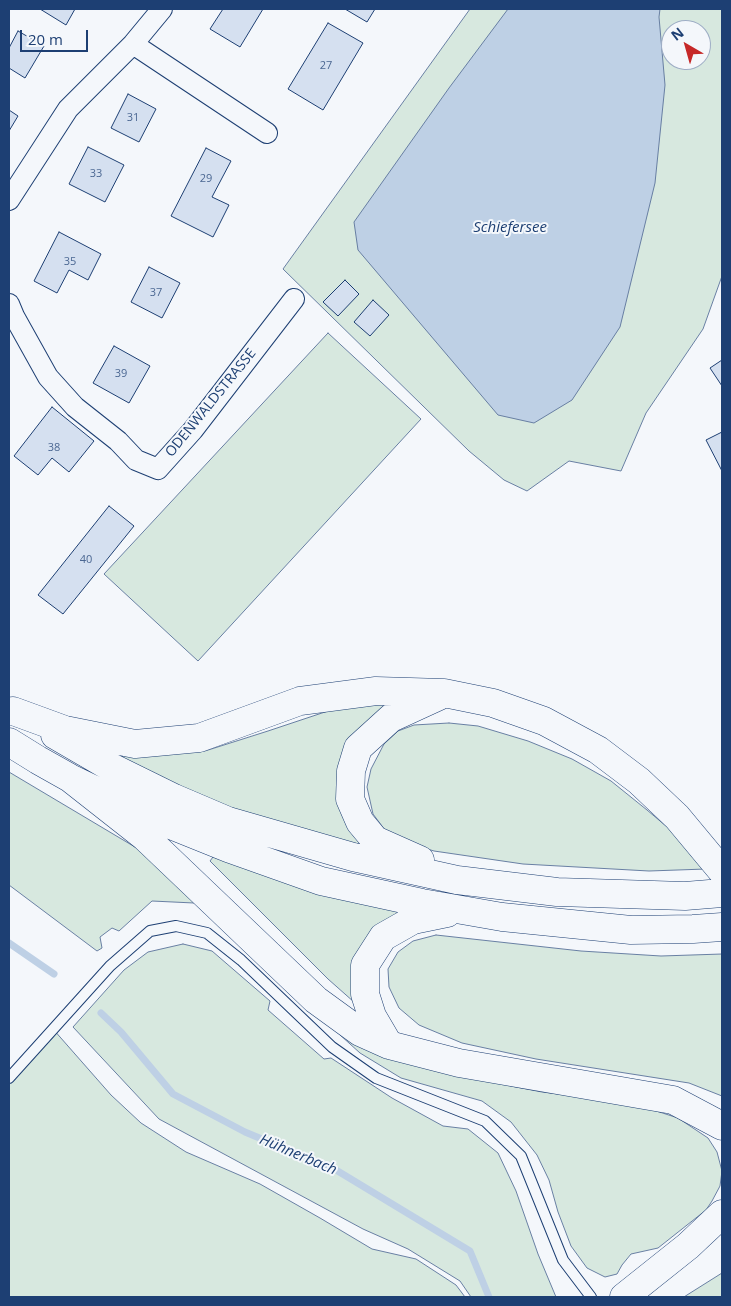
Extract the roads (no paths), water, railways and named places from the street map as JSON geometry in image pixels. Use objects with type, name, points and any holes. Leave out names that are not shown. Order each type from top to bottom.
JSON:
[{"type":"main road","points":[[11,709],[65,730],[135,744],[199,738],[300,702],[376,691],[444,693],[494,703],[544,722],[598,750],[638,781],[677,816],[722,871]]},
{"type":"main road","points":[[444,693],[391,718],[358,748],[351,771],[350,799],[360,822],[375,840],[412,856],[456,880]]},
{"type":"main road","points":[[11,709],[105,764],[228,822],[353,858],[456,880],[557,892],[685,896],[722,893]]},
{"type":"main road","points":[[9,742],[70,778],[146,815],[228,848],[320,881],[422,903],[502,917],[631,930],[722,927]]},
{"type":"main road","points":[[70,778],[145,837],[316,1000],[360,1032],[389,1045],[459,1063],[673,1100],[722,1126]]},
{"type":"main road","points":[[389,1045],[372,1016],[365,994],[365,965],[383,937],[413,920],[461,910]]},
{"type":"main road","points":[[624,1297],[688,1246],[722,1214]]},
{"type":"street","points":[[9,200],[68,109],[133,44],[162,9]]},
{"type":"street","points":[[133,44],[267,133]]},
{"type":"street","name":"ODENWALDSTRASSE","points":[[9,304],[48,377],[68,400],[118,441],[136,460],[158,469],[194,430],[294,299]]},
{"type":"lane","points":[[9,1078],[110,966],[150,931],[176,926],[207,933],[241,960],[332,1047],[376,1078],[485,1121],[521,1156],[562,1260],[591,1297]]},
{"type":"water","name":"Schiefersee","points":[[508,9],[660,9],[661,70],[664,70],[665,85],[655,183],[620,327],[572,400],[534,423],[498,415],[358,250],[354,222],[449,88]]},
{"type":"waterway","name":"Hühnerbach","points":[[9,943],[54,974]]},
{"type":"waterway","name":"Hühnerbach","points":[[101,1013],[121,1032],[173,1094],[245,1132],[336,1170],[470,1251],[489,1297]]}]
